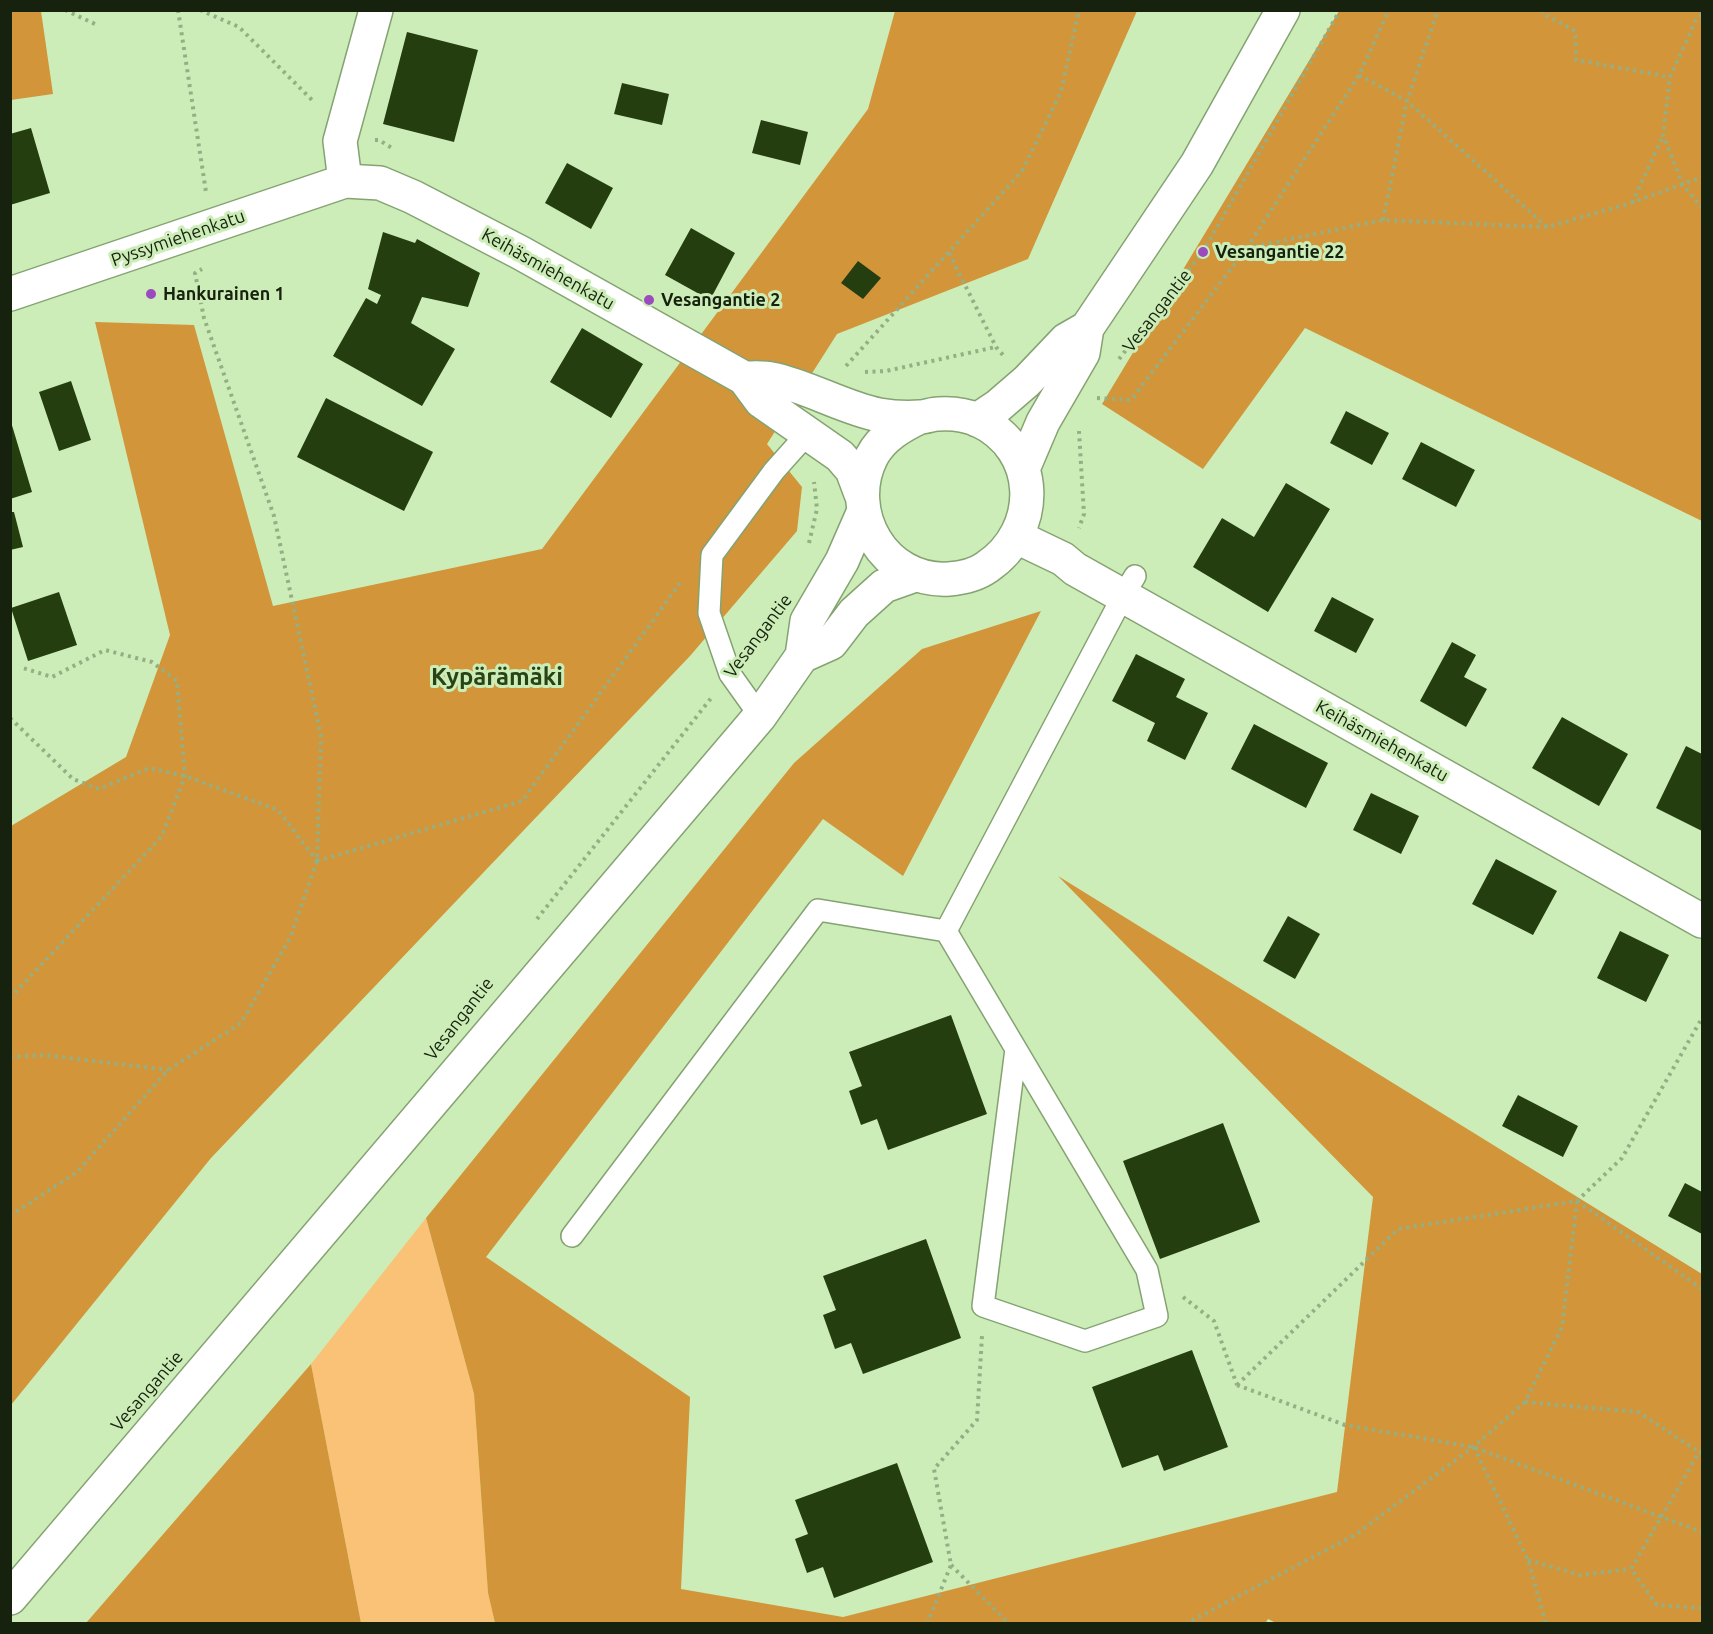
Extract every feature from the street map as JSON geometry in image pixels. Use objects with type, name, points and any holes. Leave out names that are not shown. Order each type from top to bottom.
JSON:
[{"type":"street","points":[[345,182],[340,141],[375,10]]},
{"type":"street","points":[[1023,469],[1043,422],[1083,353],[1087,328],[1197,164],[1283,10]]},
{"type":"street","name":"Pyssymiehenkatu","points":[[10,294],[345,182]]},
{"type":"street","name":"Keihäsmiehenkatu","points":[[345,182],[380,183],[413,197],[521,253],[744,378],[798,444],[840,456],[852,470],[862,503]]},
{"type":"street","points":[[977,420],[998,406],[1027,381],[1066,339],[1087,328]]},
{"type":"street","name":"Keihäsmiehenkatu","points":[[744,378],[771,378],[879,414],[920,417]]},
{"type":"street","points":[[955,414],[977,420],[997,432],[1005,440],[1023,469],[1027,502],[1024,520],[1017,537],[1003,556],[984,569],[962,578],[939,579],[915,574],[888,557],[868,531],[862,503],[865,473],[873,454],[885,438],[920,417],[955,414]]},
{"type":"street","name":"Vesangantie","points":[[10,1598],[760,716],[802,656],[807,621],[842,561],[862,503]]},
{"type":"street","name":"Keihäsmiehenkatu","points":[[1017,537],[1063,559],[1075,569],[1129,586],[1702,921]]},
{"type":"street","points":[[802,656],[831,644],[854,613],[884,586],[915,574]]},
{"type":"lane","points":[[760,716],[730,674],[709,613],[712,555],[798,444]]},
{"type":"lane","points":[[946,931],[1129,586]]},
{"type":"lane","points":[[572,1236],[818,910],[946,931],[1016,1048],[1147,1270],[1157,1316],[1086,1341],[983,1306],[1016,1048]]},
{"type":"path","points":[[65,10],[95,24]]},
{"type":"path","points":[[178,10],[207,199]]},
{"type":"path","points":[[200,10],[239,27],[314,100],[340,141]]},
{"type":"path","points":[[840,374],[1022,171],[1062,92],[1079,10]]},
{"type":"path","name":"Vesangantie","points":[[1113,366],[1203,252],[1340,10]]},
{"type":"path","points":[[1087,398],[1131,399],[1246,249],[1359,75],[1389,10]]},
{"type":"path","points":[[1383,220],[1407,101],[1438,10]]},
{"type":"path","points":[[1542,10],[1542,13],[1575,32],[1576,60],[1670,77]]},
{"type":"path","points":[[1631,203],[1663,135],[1670,77],[1696,20],[1702,15]]},
{"type":"path","points":[[1359,75],[1407,101],[1547,227]]},
{"type":"path","points":[[1663,135],[1683,185],[1702,208]]},
{"type":"path","points":[[1246,249],[1383,220],[1547,227],[1631,203],[1702,177]]},
{"type":"path","points":[[863,373],[886,371],[996,347],[949,252]]},
{"type":"path","points":[[10,1216],[77,1172],[168,1070],[241,1023],[290,938],[317,861],[321,736],[319,724],[274,516],[204,318],[195,273]]},
{"type":"path","points":[[1063,559],[1084,514],[1078,419]]},
{"type":"path","points":[[798,444],[813,475],[817,509],[807,550]]},
{"type":"path","points":[[317,861],[522,801],[682,580],[712,555]]},
{"type":"path","name":"Vesangantie","points":[[532,925],[730,674],[772,616]]},
{"type":"path","points":[[10,998],[162,836],[186,776],[177,681],[152,662],[105,650],[52,677],[23,668]]},
{"type":"path","points":[[10,718],[73,779],[99,789],[148,768],[186,776],[278,810],[317,861]]},
{"type":"path","points":[[1237,1385],[1398,1229],[1577,1200],[1622,1158],[1702,1018]]},
{"type":"path","points":[[10,1057],[44,1055],[168,1070]]},
{"type":"path","points":[[1577,1200],[1702,1289]]},
{"type":"path","points":[[1185,1623],[1355,1534],[1473,1446],[1525,1402],[1562,1327],[1577,1200]]},
{"type":"path","points":[[1147,1270],[1214,1321],[1237,1385],[1345,1425],[1473,1446],[1702,1532]]},
{"type":"path","points":[[927,1623],[951,1565],[934,1469],[977,1420],[983,1306]]},
{"type":"path","points":[[1525,1402],[1638,1412],[1701,1453],[1630,1569]]},
{"type":"path","points":[[1473,1446],[1528,1560],[1546,1623]]},
{"type":"path","points":[[1528,1560],[1580,1575],[1630,1569]]},
{"type":"path","points":[[951,1565],[1009,1623]]},
{"type":"path","points":[[1630,1569],[1657,1605],[1702,1608]]},
{"type":"shaded area","points":[[10,11],[41,11],[53,94],[11,100]]},
{"type":"shaded area","points":[[895,11],[1137,11],[1028,259],[837,334],[767,444],[802,487],[797,531],[690,656],[211,1158],[11,1405],[11,826],[126,757],[170,635],[95,322],[194,325],[273,606],[542,549],[868,109]]},
{"type":"shaded area","points":[[1339,11],[1702,11],[1702,521],[1305,328],[1203,469],[1102,404]]},
{"type":"shaded area","points":[[1041,611],[903,876],[823,819],[486,1257],[690,1397],[681,1589],[843,1617],[1337,1492],[1373,1197],[1058,876],[1702,1274],[1702,1623],[1278,1624],[1268,1619],[1265,1624],[495,1623],[488,1593],[474,1394],[426,1218],[794,763],[922,649]]},
{"type":"shaded area","points":[[426,1218],[474,1394],[488,1593],[495,1623],[361,1623],[311,1364]]},
{"type":"shaded area","points":[[311,1364],[361,1623],[86,1623]]},
{"type":"building","points":[[407,32],[478,50],[454,142],[383,124]]},
{"type":"building","points":[[622,83],[669,94],[662,125],[614,114]]},
{"type":"building","points":[[761,120],[808,132],[800,165],[752,153]]},
{"type":"building","points":[[31,128],[50,193],[10,205],[10,134]]},
{"type":"building","points":[[567,163],[613,188],[591,229],[545,203]]},
{"type":"building","points":[[691,228],[735,253],[710,300],[665,275]]},
{"type":"building","points":[[383,232],[415,243],[417,239],[480,273],[468,307],[422,297],[411,323],[455,349],[422,406],[333,356],[366,298],[377,304],[381,295],[368,289]]},
{"type":"building","points":[[858,261],[881,278],[863,299],[841,283]]},
{"type":"building","points":[[582,328],[643,364],[611,418],[550,382]]},
{"type":"building","points":[[71,381],[91,440],[59,451],[39,392]]},
{"type":"building","points":[[326,398],[433,452],[404,511],[297,457]]},
{"type":"building","points":[[1346,411],[1389,433],[1372,465],[1330,443]]},
{"type":"building","points":[[10,423],[32,492],[10,499]]},
{"type":"building","points":[[1421,442],[1475,470],[1456,507],[1402,479]]},
{"type":"building","points":[[1286,483],[1330,509],[1268,612],[1193,567],[1222,518],[1254,537]]},
{"type":"building","points":[[10,512],[14,512],[23,547],[10,550]]},
{"type":"building","points":[[59,592],[77,645],[28,661],[11,608]]},
{"type":"building","points":[[1332,597],[1374,619],[1356,653],[1314,631]]},
{"type":"building","points":[[1452,642],[1476,655],[1464,677],[1487,689],[1466,727],[1420,701]]},
{"type":"building","points":[[1136,654],[1185,679],[1176,697],[1208,713],[1185,760],[1147,741],[1155,723],[1112,701]]},
{"type":"building","points":[[1562,717],[1628,754],[1599,806],[1532,768]]},
{"type":"building","points":[[1254,724],[1328,763],[1306,808],[1231,769]]},
{"type":"building","points":[[1686,746],[1702,754],[1702,831],[1656,808]]},
{"type":"building","points":[[1371,793],[1419,816],[1401,854],[1353,830]]},
{"type":"building","points":[[1496,859],[1557,891],[1533,935],[1472,904]]},
{"type":"building","points":[[1288,916],[1320,934],[1295,979],[1263,961]]},
{"type":"building","points":[[1620,931],[1669,955],[1646,1002],[1597,978]]},
{"type":"building","points":[[951,1015],[987,1114],[888,1150],[877,1119],[861,1125],[849,1091],[862,1086],[849,1052]]},
{"type":"building","points":[[1518,1095],[1578,1126],[1563,1157],[1502,1126]]},
{"type":"building","points":[[1223,1123],[1260,1222],[1160,1259],[1123,1161]]},
{"type":"building","points":[[1685,1183],[1702,1192],[1702,1234],[1668,1216]]},
{"type":"building","points":[[926,1239],[961,1338],[863,1374],[851,1343],[835,1349],[823,1315],[836,1310],[823,1276]]},
{"type":"building","points":[[1192,1350],[1228,1447],[1164,1471],[1158,1455],[1122,1468],[1092,1387]]},
{"type":"building","points":[[897,1463],[933,1562],[834,1598],[823,1567],[807,1573],[795,1539],[808,1534],[795,1500]]},
{"type":"place","name":"Vesangantie 22","points":[[1203,252]]},
{"type":"place","name":"Hankurainen 1","points":[[151,294]]},
{"type":"place","name":"Vesangantie 2","points":[[649,300]]},
{"type":"district","name":"Kypärämäki","points":[[497,677]]}]
